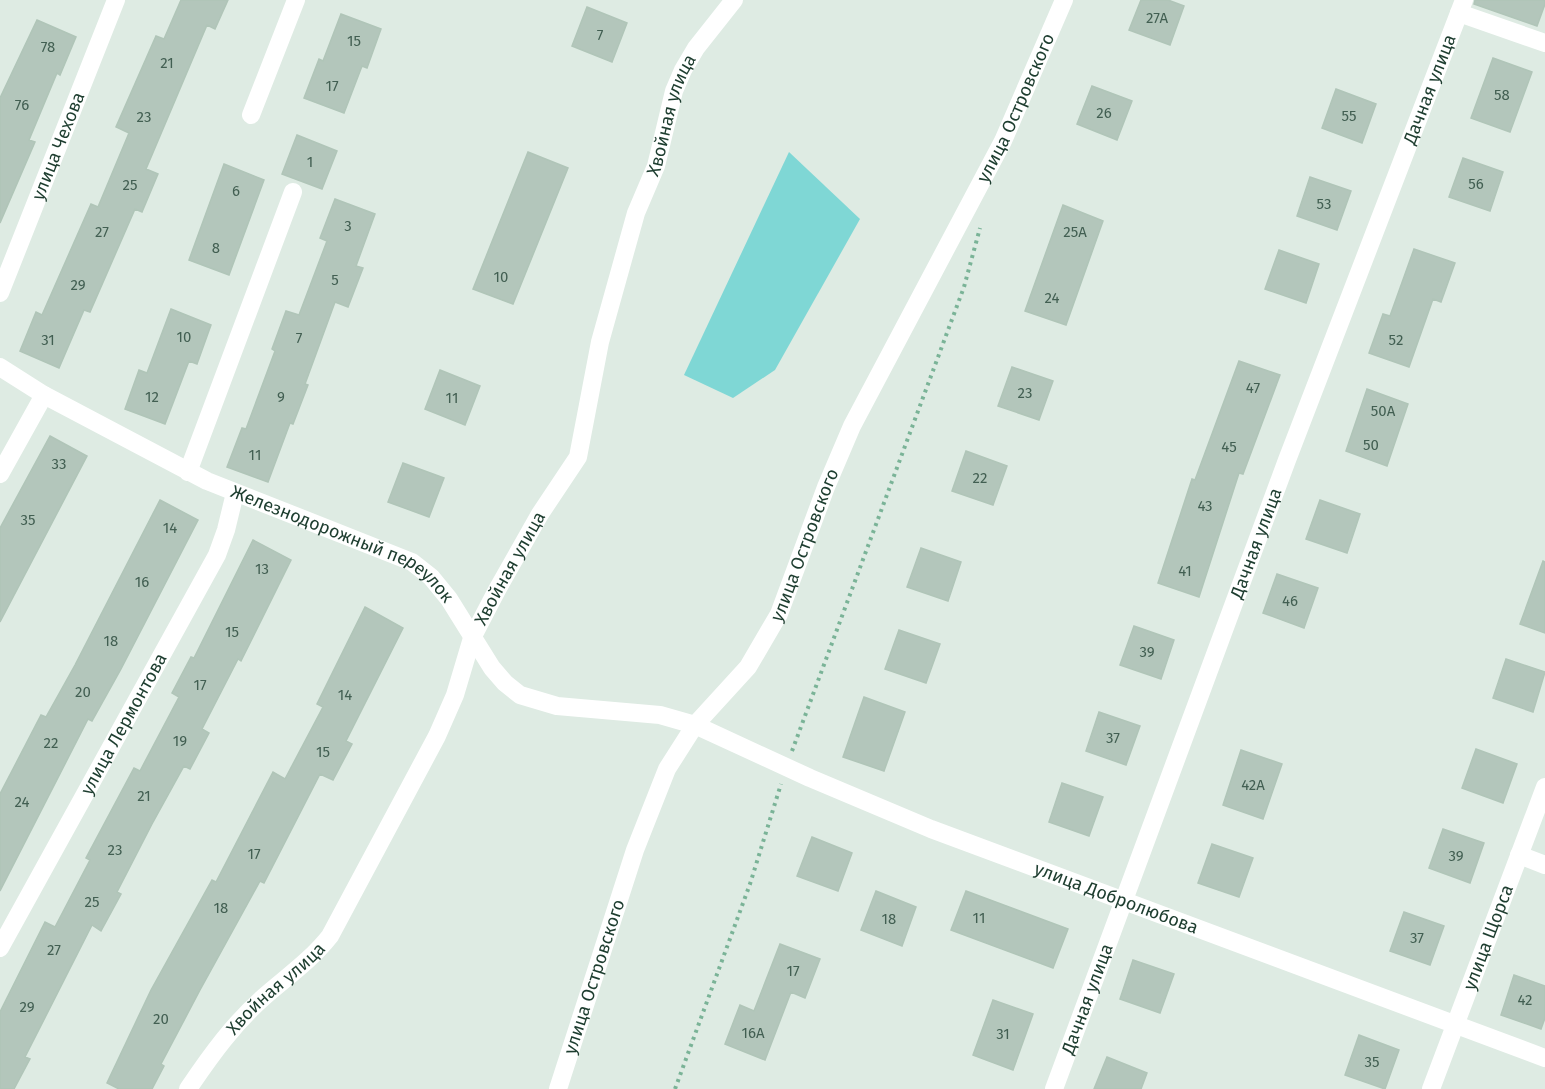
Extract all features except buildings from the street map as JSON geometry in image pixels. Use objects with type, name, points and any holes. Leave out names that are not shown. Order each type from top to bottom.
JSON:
[{"type":"street","name":"улица Чехова","points":[[0,293],[116,0]]},
{"type":"street","points":[[251,115],[296,0]]},
{"type":"street","name":"Хвойная улица","points":[[188,1089],[216,1048],[241,1020],[311,959],[330,936],[437,736],[455,695],[472,638],[540,514],[578,456],[600,342],[636,213],[656,166],[682,70],[696,48],[734,0]]},
{"type":"street","name":"улица Островского","points":[[558,1089],[645,823],[667,769],[695,725],[748,667],[778,614],[826,487],[852,426],[993,162],[1064,0]]},
{"type":"street","points":[[1462,7],[1545,43]]},
{"type":"street","name":"Дачная улица","points":[[1054,1089],[1287,460],[1462,7]]},
{"type":"street","points":[[188,472],[293,192]]},
{"type":"street","name":"Железнодорожный переулок","points":[[0,368],[44,395],[188,472],[235,493],[412,562],[431,577],[449,599],[472,638],[505,683],[520,695],[557,706],[660,715],[695,725]]},
{"type":"street","points":[[0,474],[44,395]]},
{"type":"street","name":"улица Лермонтова","points":[[0,948],[217,555],[235,493]]},
{"type":"street","name":"улица Добролюбова","points":[[695,725],[921,825],[1545,1058]]},
{"type":"street","name":"улица Щорса","points":[[1431,1089],[1545,788]]},
{"type":"street","points":[[1519,855],[1545,865]]},
{"type":"path","points":[[675,1089],[750,884],[786,767],[964,287],[982,219]]},
{"type":"water","points":[[789,152],[860,219],[775,370],[733,398],[684,375]]}]
